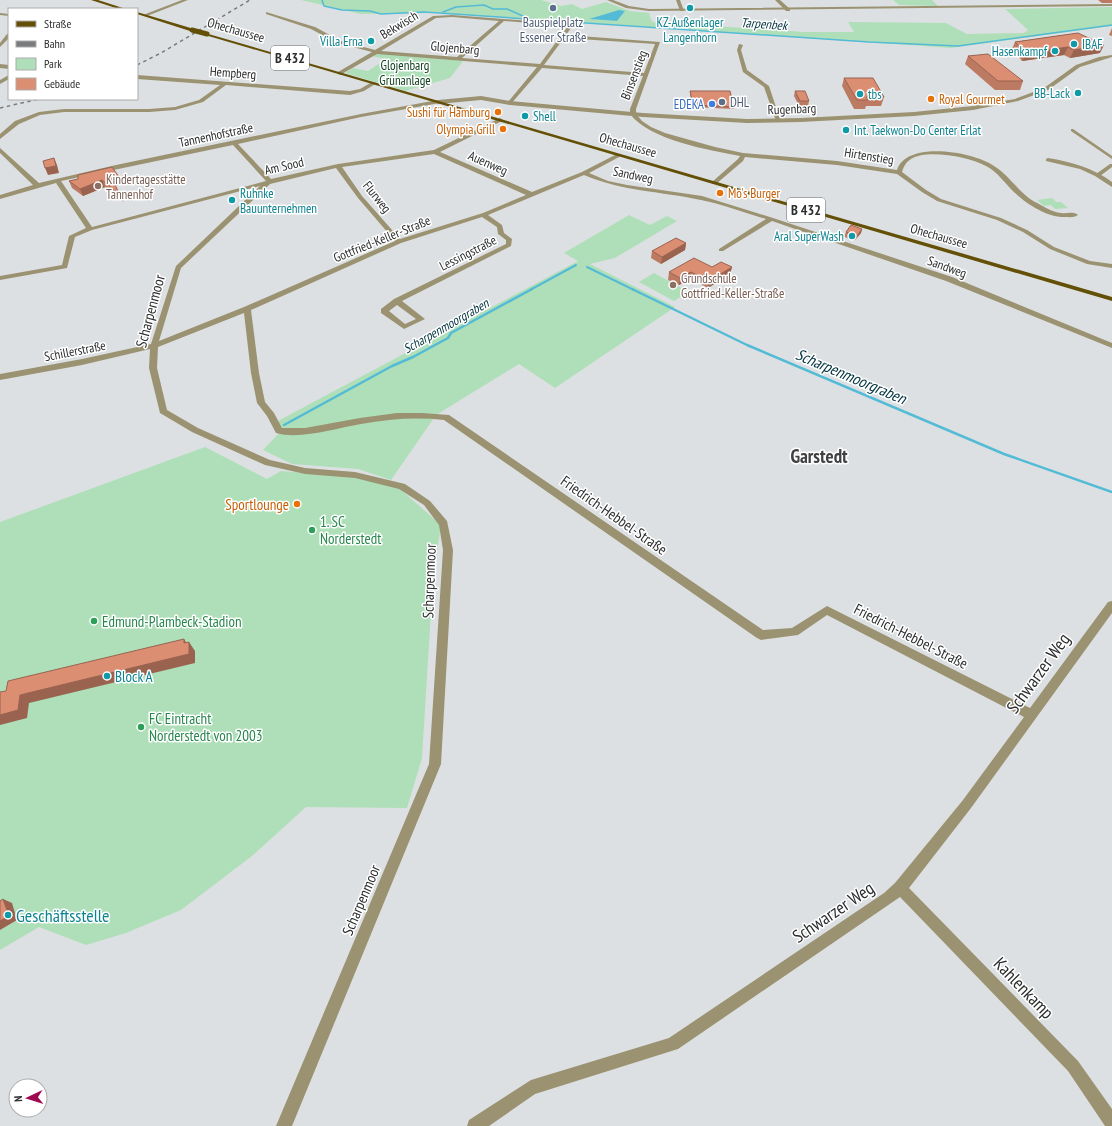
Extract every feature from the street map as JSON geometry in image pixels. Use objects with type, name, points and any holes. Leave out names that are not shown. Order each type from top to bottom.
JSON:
[{"type":"main road","points":[[93,0],[121,8]]},
{"type":"main road","name":"Ohechaussee","points":[[138,13],[1112,300]]},
{"type":"street","points":[[144,15],[186,0]]},
{"type":"street","points":[[609,0],[625,7],[637,9],[682,10],[1112,6]]},
{"type":"street","points":[[678,0],[682,10]]},
{"type":"street","points":[[777,0],[788,10]]},
{"type":"street","name":"Glojenbarg","points":[[268,13],[313,28],[339,42],[376,52],[646,75]]},
{"type":"street","name":"Bekwisch","points":[[340,73],[435,17],[452,16],[571,25],[563,36]]},
{"type":"street","points":[[458,59],[503,20]]},
{"type":"street","points":[[0,46],[8,36]]},
{"type":"street","points":[[510,103],[541,66],[563,36]]},
{"type":"street","name":"Binsenstieg","points":[[563,36],[658,43],[633,109],[633,114]]},
{"type":"street","points":[[741,45],[739,50],[745,71],[766,86],[779,121]]},
{"type":"street","name":"Rugenbarg","points":[[438,102],[476,98],[510,103],[633,114],[744,121],[779,121],[942,112],[1001,103],[1028,96],[1046,89],[1078,66],[1112,56]]},
{"type":"street","name":"Hempberg","points":[[138,77],[350,93],[362,90],[374,84]]},
{"type":"street","points":[[0,127],[13,125],[38,115],[69,110],[156,111],[176,109],[203,100],[224,84]]},
{"type":"street","name":"Tannenhofstraße","points":[[0,197],[57,180],[383,110],[438,102]]},
{"type":"street","name":"Hirtenstieg","points":[[633,114],[640,122],[649,128],[663,134],[714,149],[743,155],[837,163],[899,172],[924,191],[939,200],[1000,219],[1025,231],[1052,248],[1089,263],[1112,266]]},
{"type":"street","name":"Am Sood","points":[[0,278],[64,267],[72,236],[90,229],[269,182],[338,166],[435,152],[500,120]]},
{"type":"street","points":[[0,137],[13,125]]},
{"type":"street","points":[[1073,130],[1112,158]]},
{"type":"street","points":[[234,143],[269,182]]},
{"type":"street","points":[[0,150],[37,185]]},
{"type":"street","name":"Auenweg","points":[[435,152],[532,195]]},
{"type":"street","points":[[899,172],[902,163],[908,158],[921,154],[934,153],[970,157],[998,171],[1022,196],[1037,205],[1058,215],[1075,215]]},
{"type":"street","name":"Gottfried-Keller-Straße","points":[[154,346],[247,309],[399,242],[483,215],[532,195],[584,173],[619,155]]},
{"type":"street","points":[[714,183],[741,160],[743,155]]},
{"type":"street","points":[[1048,160],[1076,164],[1098,175],[1112,185]]},
{"type":"street","points":[[1098,175],[1112,165]]},
{"type":"street","name":"Flurweg","points":[[338,166],[360,197],[399,242]]},
{"type":"street","name":"Sandweg","points":[[584,173],[606,182],[627,187],[702,198],[771,219],[949,279],[1112,346]]},
{"type":"street","points":[[57,180],[90,229]]},
{"type":"street","name":"Scharpenmoor","points":[[269,182],[178,267],[154,346],[154,368],[163,411],[195,430],[268,463],[305,471],[355,475],[402,486],[427,503],[444,524],[448,550],[435,764],[284,1126]]},
{"type":"street","name":"Lessingstraße","points":[[397,301],[421,319],[404,327],[384,311],[397,301],[509,246],[509,239],[501,234],[500,226],[483,215]]},
{"type":"street","points":[[721,250],[771,219]]},
{"type":"street","name":"Friedrich-Hebbel-Straße","points":[[247,309],[255,373],[262,403],[271,415],[279,431],[295,433],[350,422],[420,414],[446,417],[761,634],[794,632],[827,610],[1032,715]]},
{"type":"street","name":"Schillerstraße","points":[[0,377],[82,362],[154,346]]},
{"type":"street","name":"Schwarzer Weg","points":[[475,1126],[531,1088],[674,1044],[889,898],[900,888],[967,804],[1112,605]]},
{"type":"street","name":"Kahlenkamp","points":[[900,888],[1073,1066],[1112,1122]]},
{"type":"green space","points":[[301,0],[541,0],[561,6],[572,4],[582,9],[606,2],[630,11],[649,13],[652,22],[805,32],[854,32],[848,22],[946,23],[967,34],[1024,33],[1028,30],[1005,9],[1112,7],[1112,26],[951,48],[436,13],[361,14]],"holes":[[[625,11],[617,21],[590,19]]]},
{"type":"green space","points":[[893,0],[932,0],[938,6],[899,5]]},
{"type":"green space","name":"Glojenbarg Grünanlage","points":[[377,53],[463,61],[450,78],[405,91],[345,73],[353,68],[368,71],[386,59],[372,56]]},
{"type":"green space","points":[[1052,198],[1056,202],[1061,202],[1068,208],[1055,209],[1051,205],[1044,206],[1037,200]]},
{"type":"green space","points":[[629,215],[650,225],[667,216],[677,221],[615,258],[590,264],[675,307],[555,388],[519,364],[436,415],[391,480],[358,469],[292,464],[263,450],[282,430],[278,421],[578,261],[564,253]]},
{"type":"green space","points":[[654,273],[689,292],[674,301],[639,282]]},
{"type":"green space","points":[[205,447],[267,479],[281,471],[354,477],[400,489],[441,525],[433,579],[422,758],[407,808],[306,807],[252,856],[181,910],[126,933],[86,945],[39,927],[0,950],[0,522]]},
{"type":"water","points":[[619,10],[625,11],[617,21],[589,19]]},
{"type":"building","points":[[1078,33],[1104,45],[1074,50],[1068,47],[1026,53],[1015,42]]},
{"type":"building","points":[[988,54],[1023,81],[998,81],[968,56]]},
{"type":"building","points":[[844,78],[873,78],[884,97],[866,97],[868,100],[857,100]]},
{"type":"building","name":"EDEKA","points":[[690,91],[730,91],[734,107],[693,105]]},
{"type":"building","points":[[795,91],[805,91],[809,101],[800,101]]},
{"type":"building","points":[[54,158],[56,166],[45,168],[43,161]]},
{"type":"building","points":[[112,167],[119,177],[112,179],[120,195],[102,180],[80,189],[69,181],[78,179],[78,175]]},
{"type":"building","points":[[851,225],[862,229],[857,236],[846,232]]},
{"type":"building","points":[[676,238],[686,243],[662,257],[652,251]]},
{"type":"building","points":[[694,258],[712,267],[721,262],[732,267],[709,281],[691,272],[680,278],[669,272]]},
{"type":"building","points":[[184,639],[184,643],[189,642],[189,654],[20,695],[18,710],[0,715],[0,692],[6,691],[8,681]]},
{"type":"building","points":[[3,899],[9,916],[0,921],[0,901]]},
{"type":"waterway","name":"Tarpenbek","points":[[322,0],[324,6],[342,10],[370,11],[381,14],[424,12],[869,42],[958,46],[1112,25]]},
{"type":"waterway","points":[[443,12],[456,7],[484,5],[493,9],[507,9],[525,17]]},
{"type":"waterway","name":"Scharpenmoorgraben","points":[[530,290],[576,265]]},
{"type":"waterway","name":"Scharpenmoorgraben","points":[[587,267],[634,290]]},
{"type":"waterway","name":"Scharpenmoorgraben","points":[[284,425],[392,366],[413,357],[448,338],[451,333],[532,289]]},
{"type":"waterway","name":"Scharpenmoorgraben","points":[[632,289],[747,345],[1004,454],[1112,492]]},
{"type":"railway","points":[[138,64],[161,53],[250,0]]},
{"type":"railway","points":[[0,108],[35,100]]},
{"type":"place","name":"Bauspielplatz Essener Straße","points":[[553,8]]},
{"type":"place","name":"KZ-Außenlager Langenhorn","points":[[690,8]]},
{"type":"place","name":"Villa Erna","points":[[371,41]]},
{"type":"place","name":"IBAF","points":[[1074,44]]},
{"type":"place","name":"Hasenkampf","points":[[1055,51]]},
{"type":"place","name":"BB-Lack","points":[[1078,93]]},
{"type":"place","name":"tbs","points":[[860,94]]},
{"type":"place","name":"Royal Gourmet","points":[[931,99]]},
{"type":"place","name":"DHL","points":[[722,102]]},
{"type":"place","name":"EDEKA","points":[[712,104]]},
{"type":"place","name":"Sushi für Hamburg","points":[[498,112]]},
{"type":"place","name":"Shell","points":[[525,116]]},
{"type":"place","name":"Olympia Grill","points":[[503,129]]},
{"type":"place","name":"Int. Taekwon-Do Center Erlat","points":[[846,130]]},
{"type":"place","name":"Kindertagesstätte Tannenhof","points":[[98,186]]},
{"type":"place","name":"Mo's Burger","points":[[720,193]]},
{"type":"place","name":"Ruhnke Bauunternehmen","points":[[232,200]]},
{"type":"place","name":"Aral SuperWash","points":[[852,236]]},
{"type":"place","name":"Grundschule Gottfried-Keller-Straße","points":[[673,285]]},
{"type":"place","name":"Sportlounge","points":[[297,504]]},
{"type":"place","name":"1. SC Norderstedt","points":[[312,530]]},
{"type":"place","name":"Edmund-Plambeck-Stadion","points":[[94,621]]},
{"type":"place","name":"Block A","points":[[107,676]]},
{"type":"place","name":"FC Eintracht Norderstedt von 2003","points":[[141,727]]},
{"type":"place","name":"Geschäftsstelle","points":[[8,915]]},
{"type":"district","name":"Garstedt","points":[[819,456]]}]
